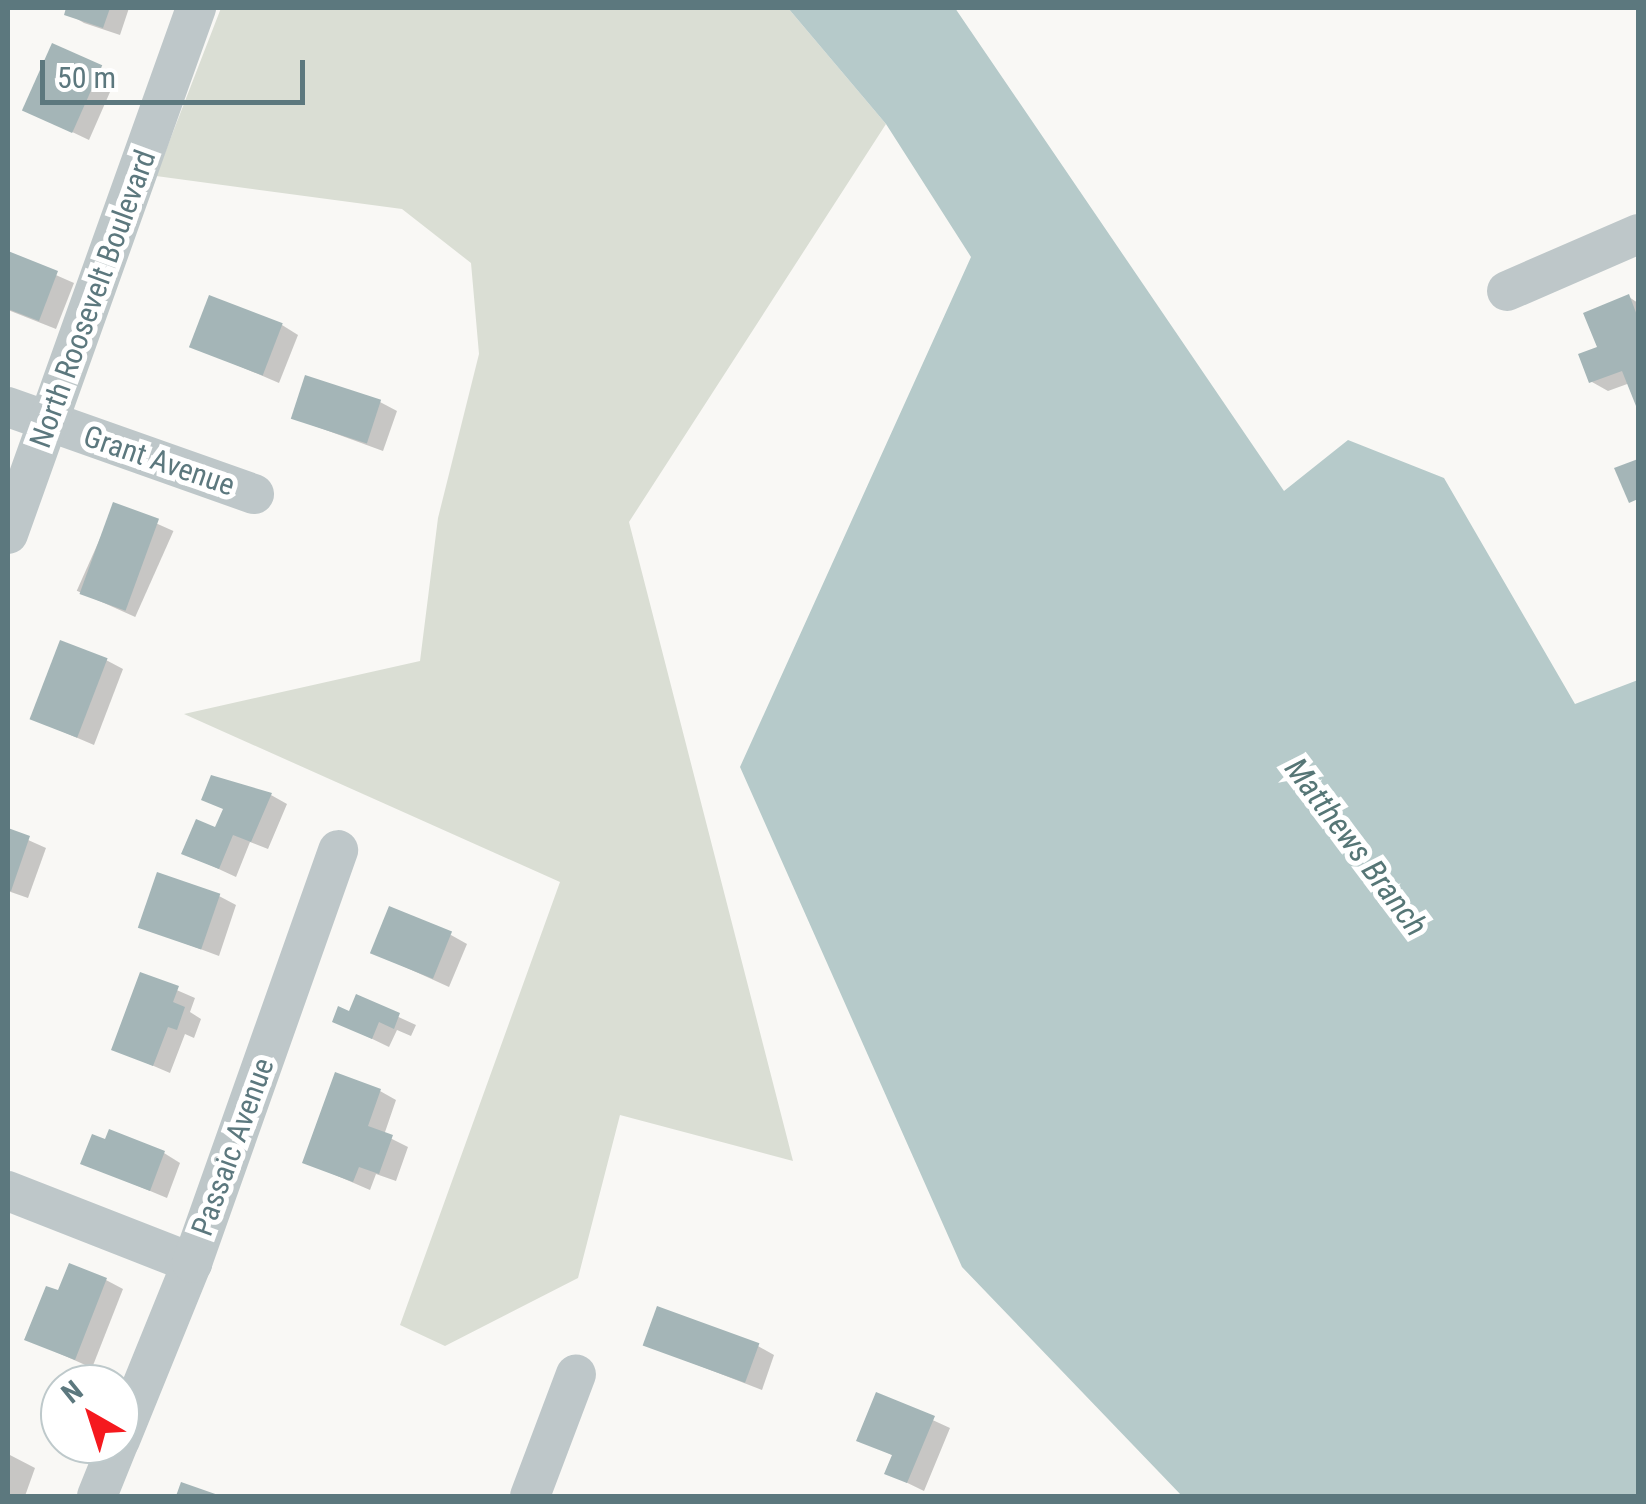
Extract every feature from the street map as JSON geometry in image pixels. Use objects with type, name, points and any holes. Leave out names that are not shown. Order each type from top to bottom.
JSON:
[{"type":"street","name":"North Roosevelt Boulevard","points":[[8,534],[196,8]]},
{"type":"street","points":[[1507,291],[1638,234]]},
{"type":"street","name":"Grant Avenue","points":[[8,407],[254,494]]},
{"type":"street","name":"Passaic Avenue","points":[[140,1390],[192,1262],[338,850]]},
{"type":"street","points":[[8,1191],[192,1262]]},
{"type":"street","points":[[530,1496],[576,1374]]},
{"type":"street","name":"Passaic Avenue","points":[[97,1496],[110,1464]]},
{"type":"shaded area","points":[[221,8],[788,8],[886,124],[629,522],[793,1161],[620,1115],[578,1278],[445,1346],[400,1325],[560,882],[184,714],[420,661],[438,518],[479,354],[471,263],[402,209],[156,176]]},
{"type":"water","name":"Matthews Branch","points":[[788,8],[955,8],[1284,491],[1348,440],[1444,478],[1575,704],[1638,680],[1638,1496],[1182,1496],[962,1267],[740,767],[971,257],[886,124]]},
{"type":"building","points":[[66,8],[110,8],[103,28],[64,15]]},
{"type":"building","points":[[52,43],[102,65],[72,133],[22,111]]},
{"type":"building","points":[[8,251],[58,271],[39,321],[8,309]]},
{"type":"building","points":[[1629,294],[1638,318],[1638,411],[1622,371],[1589,383],[1578,354],[1597,347],[1583,313]]},
{"type":"building","points":[[209,295],[283,323],[263,376],[189,347]]},
{"type":"building","points":[[305,375],[381,400],[367,443],[291,419]]},
{"type":"building","points":[[1638,459],[1638,499],[1629,503],[1614,468]]},
{"type":"building","points":[[113,502],[159,519],[126,611],[79,594]]},
{"type":"building","points":[[60,640],[108,658],[77,738],[30,719]]},
{"type":"building","points":[[211,775],[272,793],[251,842],[233,835],[219,869],[181,854],[196,819],[215,827],[223,809],[201,800]]},
{"type":"building","points":[[8,828],[30,836],[11,891],[8,890]]},
{"type":"building","points":[[157,872],[220,894],[201,950],[138,928]]},
{"type":"building","points":[[389,906],[452,931],[433,979],[370,953]]},
{"type":"building","points":[[140,972],[179,986],[173,1002],[185,1007],[177,1030],[168,1027],[153,1066],[111,1050]]},
{"type":"building","points":[[356,994],[400,1013],[394,1029],[379,1022],[372,1039],[332,1022],[338,1006],[349,1011]]},
{"type":"building","points":[[335,1072],[381,1089],[368,1126],[393,1135],[379,1174],[359,1167],[353,1182],[302,1163]]},
{"type":"building","points":[[109,1129],[165,1151],[150,1191],[80,1164],[92,1134],[105,1139]]},
{"type":"building","points":[[69,1263],[107,1278],[75,1360],[24,1340],[46,1286],[58,1290]]},
{"type":"building","points":[[657,1306],[759,1343],[745,1383],[643,1345]]},
{"type":"building","points":[[876,1392],[935,1416],[907,1483],[884,1474],[892,1455],[856,1441]]},
{"type":"building","points":[[181,1482],[221,1496],[176,1496]]}]
